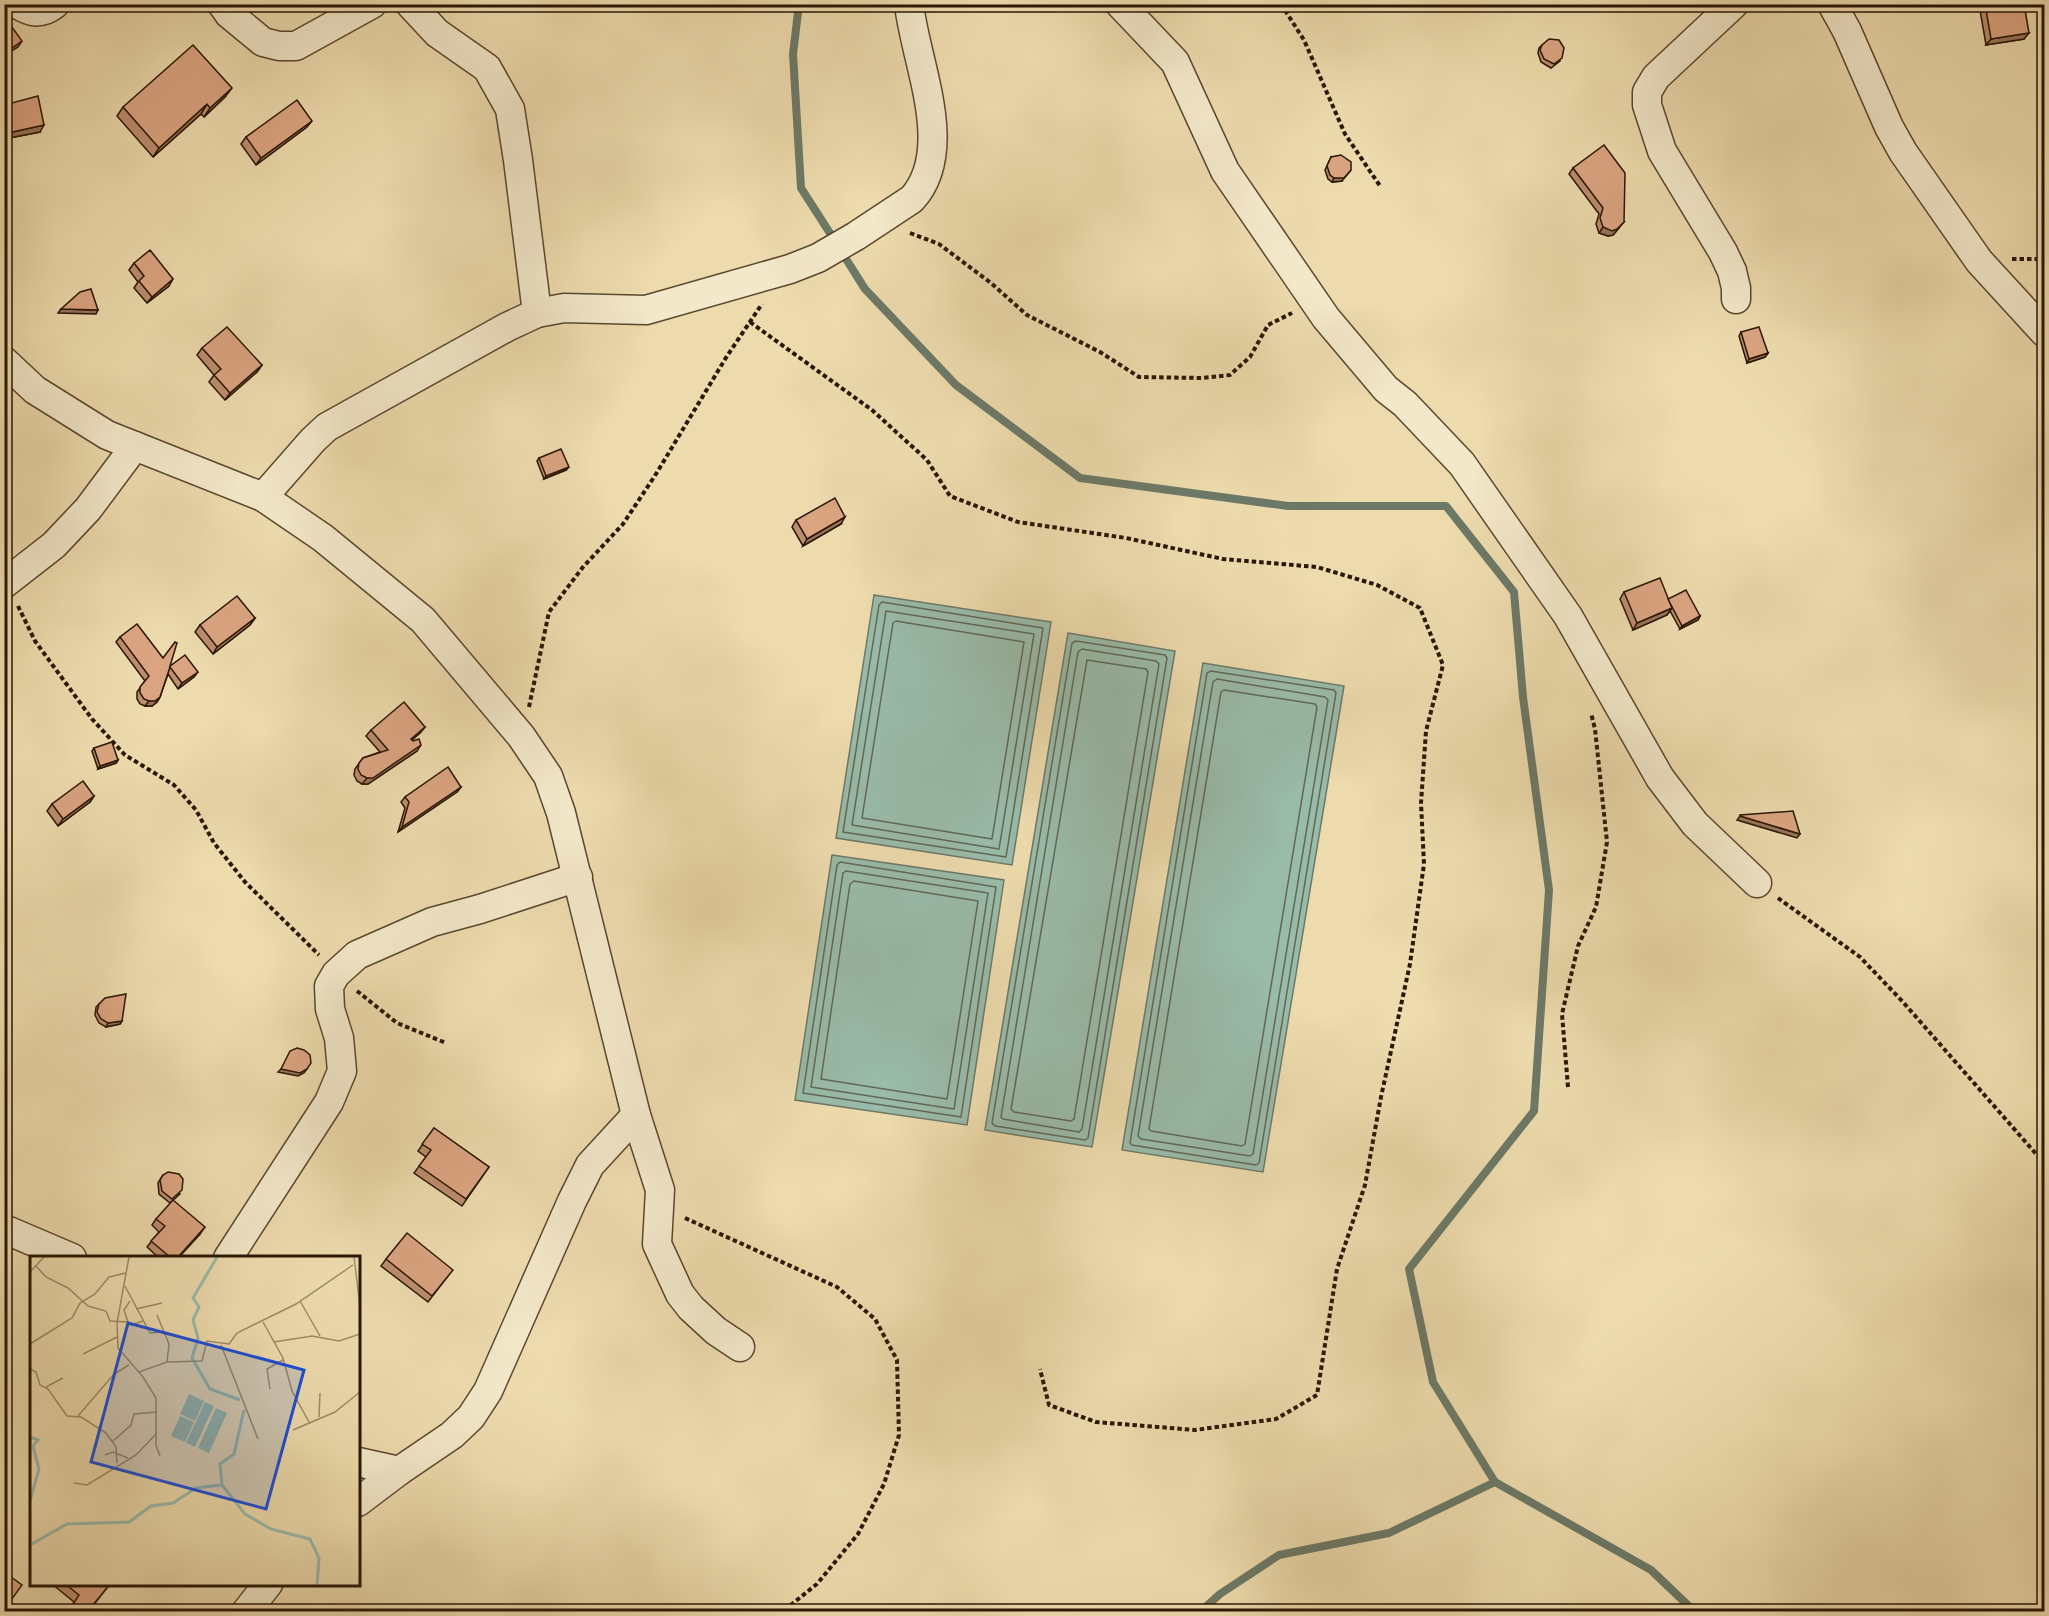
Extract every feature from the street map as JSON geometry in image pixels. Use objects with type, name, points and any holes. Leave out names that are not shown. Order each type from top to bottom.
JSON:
[{"type":"street","points":[[17,4],[34,12],[41,12],[55,4]]},
{"type":"street","points":[[222,4],[229,14],[263,42],[279,46],[296,46],[372,4]]},
{"type":"street","points":[[410,4],[437,33],[488,68],[510,109],[537,313]]},
{"type":"street","points":[[263,497],[327,427],[507,327],[537,313],[564,309],[646,310],[790,269],[818,258],[912,199],[926,178],[932,155],[933,124],[909,4]]},
{"type":"street","points":[[1120,4],[1175,62],[1226,171],[1326,318],[1386,389],[1405,404],[1462,464],[1568,616],[1659,778],[1695,824],[1757,883]]},
{"type":"street","points":[[1734,4],[1656,77],[1647,92],[1647,105],[1662,151],[1732,271],[1736,298]]},
{"type":"street","points":[[1832,4],[1847,31],[1889,127],[1903,152],[1973,253],[2044,332]]},
{"type":"street","points":[[4,361],[35,390],[107,435],[263,497],[323,538],[423,621],[520,736],[548,776],[561,813],[636,1115],[660,1190],[657,1244],[680,1294],[691,1308],[716,1331],[740,1347]]},
{"type":"street","points":[[5,583],[54,545],[88,508],[135,446]]},
{"type":"street","points":[[229,1256],[329,1101],[342,1071],[339,1038],[330,1009],[329,986],[336,974],[357,956],[432,922],[578,877]]},
{"type":"street","points":[[360,1500],[452,1435],[471,1417],[488,1391],[590,1165],[636,1115]]},
{"type":"street","points":[[4,1229],[70,1256]]},
{"type":"street","points":[[360,1462],[399,1471]]},
{"type":"street","points":[[246,1611],[266,1586]]},
{"type":"path","points":[[1281,4],[1304,40],[1345,134],[1380,186]]},
{"type":"path","points":[[880,221],[939,244],[991,283],[1027,315],[1100,352],[1139,377],[1202,378],[1230,375],[1250,357],[1268,325],[1292,313],[1326,318]]},
{"type":"path","points":[[520,736],[534,689],[549,612],[582,567],[623,524],[662,466],[727,356],[764,302]]},
{"type":"path","points":[[750,322],[872,410],[927,460],[950,496],[1018,522],[1126,538],[1223,559],[1317,567],[1377,585],[1420,608],[1443,665],[1426,730],[1421,802],[1424,864],[1410,964],[1381,1097],[1365,1185],[1337,1269],[1317,1395],[1276,1419],[1195,1430],[1096,1422],[1049,1405],[1040,1369]]},
{"type":"path","points":[[5,583],[35,640],[92,719],[125,755],[174,785],[196,810],[214,843],[245,882],[303,938],[336,974],[397,1023],[446,1042]]},
{"type":"path","points":[[1568,1087],[1562,1014],[1578,946],[1596,907],[1607,842],[1595,729],[1590,707]]},
{"type":"path","points":[[1757,883],[1860,957],[1903,1002],[2044,1163]]},
{"type":"path","points":[[660,1190],[685,1218],[837,1287],[875,1319],[897,1360],[899,1435],[884,1484],[858,1534],[817,1584],[782,1611]]},
{"type":"water","points":[[874,595],[1051,622],[1012,865],[836,838]]},
{"type":"water","points":[[1068,633],[1175,651],[1092,1147],[985,1130]]},
{"type":"water","points":[[1203,663],[1344,686],[1263,1172],[1122,1150]]},
{"type":"water","points":[[832,855],[1004,880],[967,1125],[795,1100]]},
{"type":"building","points":[[1985,4],[2024,4],[2029,33],[1991,39]]},
{"type":"building","points":[[4,16],[22,41],[6,52],[4,50]]},
{"type":"building","points":[[1549,39],[1559,40],[1564,48],[1562,58],[1554,64],[1544,59],[1540,50]]},
{"type":"building","points":[[193,45],[232,88],[210,108],[207,104],[159,148],[123,107]]},
{"type":"building","points":[[38,96],[44,125],[8,133],[4,105]]},
{"type":"building","points":[[297,100],[312,121],[261,158],[246,137]]},
{"type":"building","points":[[1604,145],[1625,173],[1624,222],[1612,231],[1603,227],[1600,218],[1603,208],[1573,168]]},
{"type":"building","points":[[1341,155],[1351,162],[1351,170],[1344,178],[1334,178],[1330,175],[1327,166],[1331,157]]},
{"type":"building","points":[[150,250],[173,279],[152,297],[139,281],[144,276],[134,263]]},
{"type":"building","points":[[91,289],[98,310],[61,309],[80,292]]},
{"type":"building","points":[[227,327],[262,365],[230,393],[214,375],[221,369],[202,348]]},
{"type":"building","points":[[1759,327],[1768,353],[1749,359],[1741,332]]},
{"type":"building","points":[[561,449],[569,467],[546,476],[539,458]]},
{"type":"building","points":[[835,498],[845,517],[807,539],[796,520]]},
{"type":"building","points":[[1660,578],[1672,608],[1637,623],[1624,592]]},
{"type":"building","points":[[1686,590],[1700,616],[1682,626],[1668,599]]},
{"type":"building","points":[[237,596],[255,618],[217,647],[200,625]]},
{"type":"building","points":[[137,624],[163,658],[175,642],[177,643],[170,666],[185,655],[198,672],[182,683],[170,667],[160,697],[155,701],[144,699],[140,693],[140,687],[149,676],[120,637]]},
{"type":"building","points":[[404,702],[425,727],[411,739],[413,741],[419,739],[421,745],[373,778],[361,775],[358,769],[363,758],[388,750],[371,730]]},
{"type":"building","points":[[112,742],[118,760],[100,766],[94,748]]},
{"type":"building","points":[[448,767],[461,787],[402,827],[409,802],[405,797]]},
{"type":"building","points":[[83,781],[94,796],[63,819],[52,804]]},
{"type":"building","points":[[1793,811],[1800,834],[1740,816],[1740,815]]},
{"type":"building","points":[[126,994],[122,1021],[108,1023],[101,1019],[97,1012],[99,1004],[105,998]]},
{"type":"building","points":[[297,1048],[310,1055],[311,1063],[307,1069],[300,1073],[281,1069],[290,1051]]},
{"type":"building","points":[[434,1128],[489,1167],[466,1199],[419,1166],[431,1150],[422,1144]]},
{"type":"building","points":[[168,1172],[179,1174],[183,1179],[182,1190],[172,1199],[162,1191],[160,1180]]},
{"type":"building","points":[[173,1200],[205,1227],[179,1256],[169,1256],[151,1241],[165,1226],[156,1219]]},
{"type":"building","points":[[407,1233],[453,1270],[432,1296],[386,1259]]},
{"type":"building","points":[[4,1572],[22,1585],[4,1610]]},
{"type":"building","points":[[68,1586],[108,1586],[88,1611],[69,1611],[79,1595]]},
{"type":"waterway","points":[[799,4],[793,54],[801,188],[835,241]]},
{"type":"waterway","points":[[841,251],[865,289],[956,385],[1080,478],[1288,506],[1446,506],[1514,592],[1523,697],[1549,890],[1534,1111],[1409,1269],[1433,1382],[1495,1482],[1651,1570],[1695,1612]]},
{"type":"waterway","points":[[1200,1612],[1220,1594],[1279,1555],[1389,1533],[1495,1482]]}]
